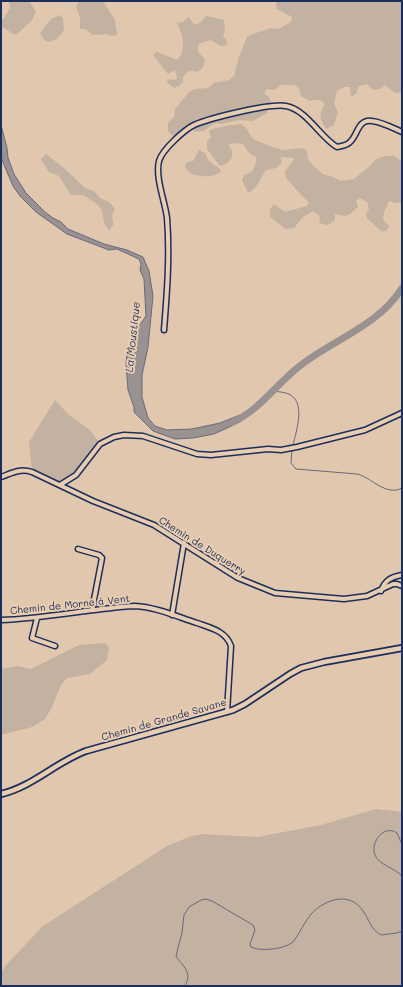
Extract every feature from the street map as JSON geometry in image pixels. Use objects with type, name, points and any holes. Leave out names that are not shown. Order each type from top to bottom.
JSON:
[{"type":"street","points":[[164,330],[167,292],[168,241],[166,217],[158,173],[159,161],[165,150],[183,134],[193,126],[209,120],[273,106],[286,106],[296,110],[316,127],[331,144],[337,147],[345,146],[352,141],[363,122],[370,120],[402,132]]},
{"type":"street","points":[[60,485],[76,475],[100,444],[114,437],[124,435],[143,436],[197,454],[211,455],[268,448],[281,450],[365,430],[402,413]]},
{"type":"street","name":"Chemin de Duquerry","points":[[1,478],[14,471],[27,470],[93,501],[154,525],[238,578],[275,593],[344,599],[368,596],[382,591],[393,584],[402,586]]},
{"type":"street","points":[[172,615],[184,543]]},
{"type":"street","points":[[78,549],[99,555],[102,558],[92,610]]},
{"type":"street","points":[[382,591],[385,582],[392,577],[402,575]]},
{"type":"street","name":"Chemin de Morne à Vent","points":[[1,620],[37,618],[92,610],[136,606],[172,615],[215,630],[222,633],[228,639],[231,646],[227,712]]},
{"type":"street","points":[[37,618],[32,638],[55,646]]},
{"type":"street","name":"Chemin de Grande Savane","points":[[1,794],[20,789],[73,756],[86,751],[227,712],[245,704],[301,668],[324,662],[402,648]]},
{"type":"shaded area","points":[[9,1],[29,1],[36,12],[31,22],[15,35],[1,26],[1,19],[3,20],[10,8]]},
{"type":"shaded area","points":[[79,1],[103,1],[115,20],[117,35],[92,35],[86,29],[80,29],[80,18],[76,7]]},
{"type":"shaded area","points":[[277,1],[402,1],[402,92],[395,93],[385,85],[380,89],[373,90],[367,84],[359,86],[356,94],[351,97],[350,87],[344,87],[337,91],[334,104],[338,112],[334,125],[326,129],[322,122],[321,116],[321,111],[325,104],[322,101],[310,101],[301,96],[299,88],[294,85],[280,85],[275,90],[267,89],[264,93],[269,97],[271,102],[267,113],[253,121],[238,120],[222,124],[216,123],[204,131],[194,132],[194,127],[198,126],[200,120],[189,125],[182,134],[174,137],[168,131],[168,123],[174,117],[175,109],[189,92],[196,89],[208,88],[214,83],[229,80],[234,76],[239,57],[247,37],[271,28],[278,29],[291,22],[292,17],[277,9]]},
{"type":"shaded area","points":[[59,15],[63,18],[64,30],[57,39],[49,42],[44,40],[40,33],[52,18]]},
{"type":"shaded area","points":[[206,16],[224,20],[225,31],[223,37],[226,39],[227,45],[221,46],[211,40],[198,45],[198,52],[205,59],[203,67],[198,72],[191,71],[186,73],[183,77],[183,82],[174,88],[167,83],[168,79],[175,80],[177,78],[175,70],[168,74],[153,55],[157,52],[177,60],[182,52],[183,42],[177,23],[183,22],[189,17],[194,25],[201,22]]},
{"type":"shaded area","points":[[241,124],[246,128],[253,139],[275,148],[284,150],[302,148],[307,151],[308,160],[324,175],[331,176],[341,181],[354,179],[376,159],[385,156],[394,156],[402,161],[402,202],[396,203],[389,201],[384,212],[383,220],[389,226],[387,230],[382,232],[367,218],[366,213],[369,209],[367,202],[360,198],[356,201],[358,207],[346,216],[335,214],[335,220],[328,225],[319,223],[320,216],[313,211],[303,217],[294,228],[286,229],[270,217],[270,210],[274,204],[285,212],[307,206],[309,202],[286,178],[285,171],[295,158],[280,157],[282,162],[276,168],[266,170],[257,186],[248,193],[242,180],[244,175],[252,172],[256,162],[256,157],[250,154],[243,144],[235,143],[228,145],[232,150],[232,158],[226,164],[220,166],[207,149],[207,142],[211,137],[209,131],[219,127]]},
{"type":"shaded area","points":[[199,150],[205,153],[209,161],[220,169],[221,172],[214,175],[199,176],[189,172],[185,167],[186,163],[193,161]]},
{"type":"shaded area","points":[[46,154],[64,168],[85,188],[94,191],[100,198],[109,202],[115,209],[112,215],[113,225],[109,231],[104,223],[102,210],[97,204],[83,195],[71,195],[59,176],[49,172],[41,159]]},
{"type":"shaded area","points":[[55,400],[69,415],[91,431],[100,444],[76,475],[60,485],[32,472],[29,442]]},
{"type":"shaded area","points":[[105,643],[109,647],[107,660],[90,674],[67,678],[61,685],[45,719],[32,727],[1,735],[1,669],[18,666],[31,669],[79,645]]},
{"type":"shaded area","points":[[376,809],[402,812],[402,986],[1,986],[1,972],[43,926],[167,846],[189,837],[203,834],[257,837],[321,825]]},
{"type":"water","points":[[1,125],[8,158],[14,174],[26,193],[45,212],[61,222],[68,229],[104,244],[127,250],[143,257],[149,271],[153,296],[148,347],[142,375],[142,397],[148,418],[155,426],[167,430],[192,429],[220,423],[240,415],[242,421],[214,434],[193,438],[175,439],[153,431],[134,412],[134,407],[128,390],[126,364],[127,354],[135,332],[146,316],[144,279],[140,270],[141,264],[139,259],[117,249],[109,250],[67,234],[36,212],[20,196],[13,186],[2,160]]},
{"type":"waterway","name":"La Moustique","points":[[233,422],[252,410],[301,365],[369,322],[392,301],[402,288]]},
{"type":"waterway","points":[[273,391],[283,392],[292,396],[296,400],[299,412],[293,445]]},
{"type":"waterway","points":[[292,450],[291,463],[296,469],[357,474],[390,490],[402,488]]},
{"type":"waterway","points":[[402,844],[397,833],[387,831],[379,836],[374,845],[375,855],[377,858],[383,864],[402,876]]},
{"type":"waterway","points":[[185,986],[188,973],[176,956],[182,933],[184,915],[189,907],[201,900],[206,899],[212,901],[253,925],[255,930],[250,944],[251,947],[255,949],[279,948],[293,942],[312,913],[324,904],[338,899],[352,901],[358,905],[372,927],[381,935],[402,931]]}]
